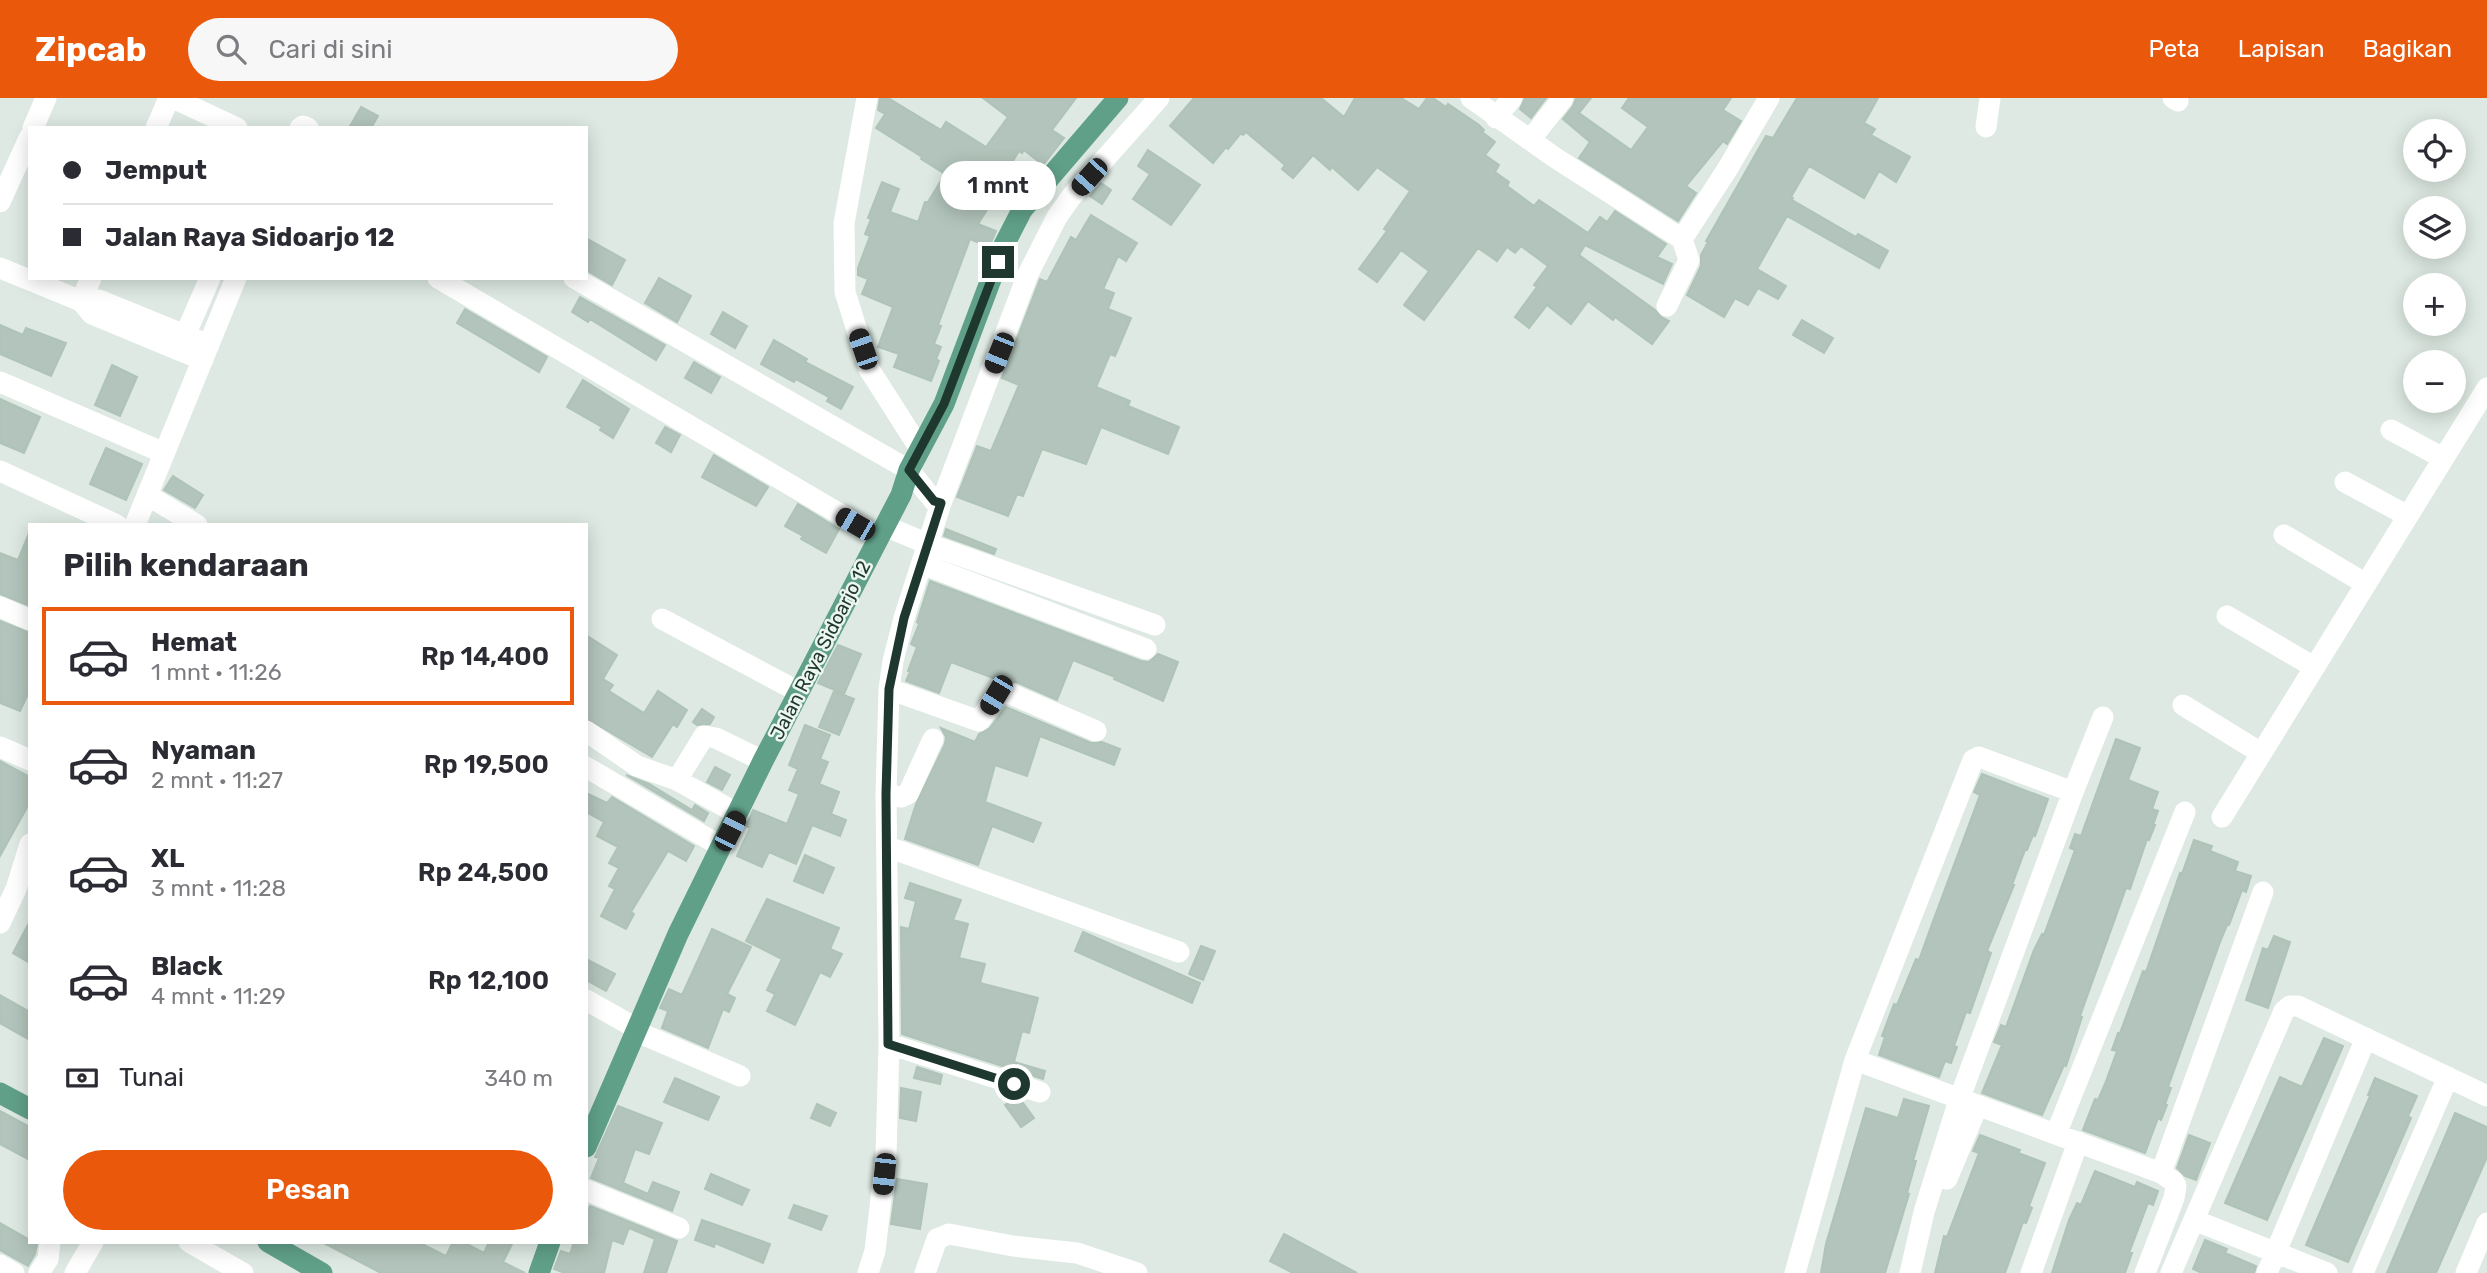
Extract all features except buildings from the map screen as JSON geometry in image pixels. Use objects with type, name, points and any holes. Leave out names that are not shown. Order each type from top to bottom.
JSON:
[{"type":"main road","name":"Jalan Raya Sidoarjo 12","points":[[590,1122],[636,1030],[678,934],[799,692],[905,540],[901,495],[923,486],[920,449],[960,412],[1004,245],[1022,211],[1118,98]]},
{"type":"main road","points":[[0,1093],[28,1108]]},
{"type":"main road","points":[[272,1244],[323,1273]]},
{"type":"main road","points":[[538,1273],[549,1244]]},
{"type":"street","points":[[34,126],[47,98]]},
{"type":"street","points":[[157,126],[171,98],[233,126]]},
{"type":"street","points":[[867,98],[845,223],[845,292],[869,369],[920,449]]},
{"type":"street","points":[[869,1273],[875,1251],[886,1156],[886,794],[889,689],[904,618],[905,540],[923,486],[1057,218],[1071,197],[1159,98]]},
{"type":"street","points":[[1471,98],[1530,141],[1682,239],[1689,260],[1667,306]]},
{"type":"street","points":[[1496,118],[1512,98]]},
{"type":"street","points":[[1530,141],[1563,98]]},
{"type":"street","points":[[1682,239],[1769,98]]},
{"type":"street","points":[[1986,127],[1990,98]]},
{"type":"street","points":[[0,202],[28,139]]},
{"type":"street","points":[[0,268],[28,279]]},
{"type":"street","points":[[29,280],[81,301],[92,314],[206,352]]},
{"type":"street","points":[[81,301],[90,280]]},
{"type":"street","points":[[182,342],[209,280]]},
{"type":"street","points":[[136,523],[235,280]]},
{"type":"street","points":[[442,280],[905,540],[1146,649]]},
{"type":"street","points":[[577,280],[923,486]]},
{"type":"street","points":[[0,382],[164,453]]},
{"type":"street","points":[[2222,817],[2487,388]]},
{"type":"street","points":[[2391,430],[2443,458]]},
{"type":"street","points":[[0,471],[113,523]]},
{"type":"street","points":[[2345,482],[2408,516]]},
{"type":"street","points":[[147,495],[194,523]]},
{"type":"street","points":[[2284,535],[2366,584]]},
{"type":"street","points":[[905,540],[1155,625]]},
{"type":"street","points":[[0,607],[28,619]]},
{"type":"street","points":[[2227,616],[2314,667]]},
{"type":"street","points":[[662,618],[799,692]]},
{"type":"street","points":[[889,689],[979,720],[996,695],[1011,694],[1096,731]]},
{"type":"street","points":[[2183,705],[2262,753]]},
{"type":"street","points":[[1910,1273],[1924,1212],[1968,1103],[2073,792],[2103,717]]},
{"type":"street","points":[[588,732],[637,766],[677,780],[738,814]]},
{"type":"street","points":[[677,780],[704,736],[716,738],[763,761]]},
{"type":"street","points":[[886,794],[901,797],[908,794],[933,739]]},
{"type":"street","points":[[0,747],[28,759]]},
{"type":"street","points":[[1795,1273],[1856,1060],[1973,760],[1979,757],[2073,792]]},
{"type":"street","points":[[588,768],[722,847]]},
{"type":"street","points":[[2056,1134],[2185,812]]},
{"type":"street","points":[[888,847],[1179,952]]},
{"type":"street","points":[[0,923],[23,893],[28,858]]},
{"type":"street","points":[[2161,1173],[2263,892]]},
{"type":"street","points":[[588,1001],[636,1030],[740,1076]]},
{"type":"street","points":[[2171,1273],[2284,1012],[2290,1006],[2298,1006],[2487,1096]]},
{"type":"street","points":[[2267,1273],[2366,1038]]},
{"type":"street","points":[[888,1044],[1040,1092]]},
{"type":"street","points":[[1856,1060],[2161,1173],[2173,1181],[2176,1191],[2145,1273]]},
{"type":"street","points":[[2363,1273],[2448,1077]]},
{"type":"street","points":[[2031,1273],[2078,1142]]},
{"type":"street","points":[[588,1191],[679,1228]]},
{"type":"street","points":[[2194,1220],[2327,1273]]},
{"type":"street","points":[[2468,1272],[2481,1253],[2487,1223]]},
{"type":"street","points":[[925,1273],[937,1239],[949,1234],[1077,1253],[1137,1273]]},
{"type":"street","points":[[39,1273],[48,1259],[50,1244]]},
{"type":"street","points":[[75,1273],[92,1244]]},
{"type":"street","points":[[192,1244],[243,1273]]},
{"type":"street","points":[[0,1265],[14,1273]]},
{"type":"route","points":[[998,262],[944,404],[909,470],[934,501],[941,503],[904,618],[889,689],[886,794],[888,1044],[1014,1084]]}]
